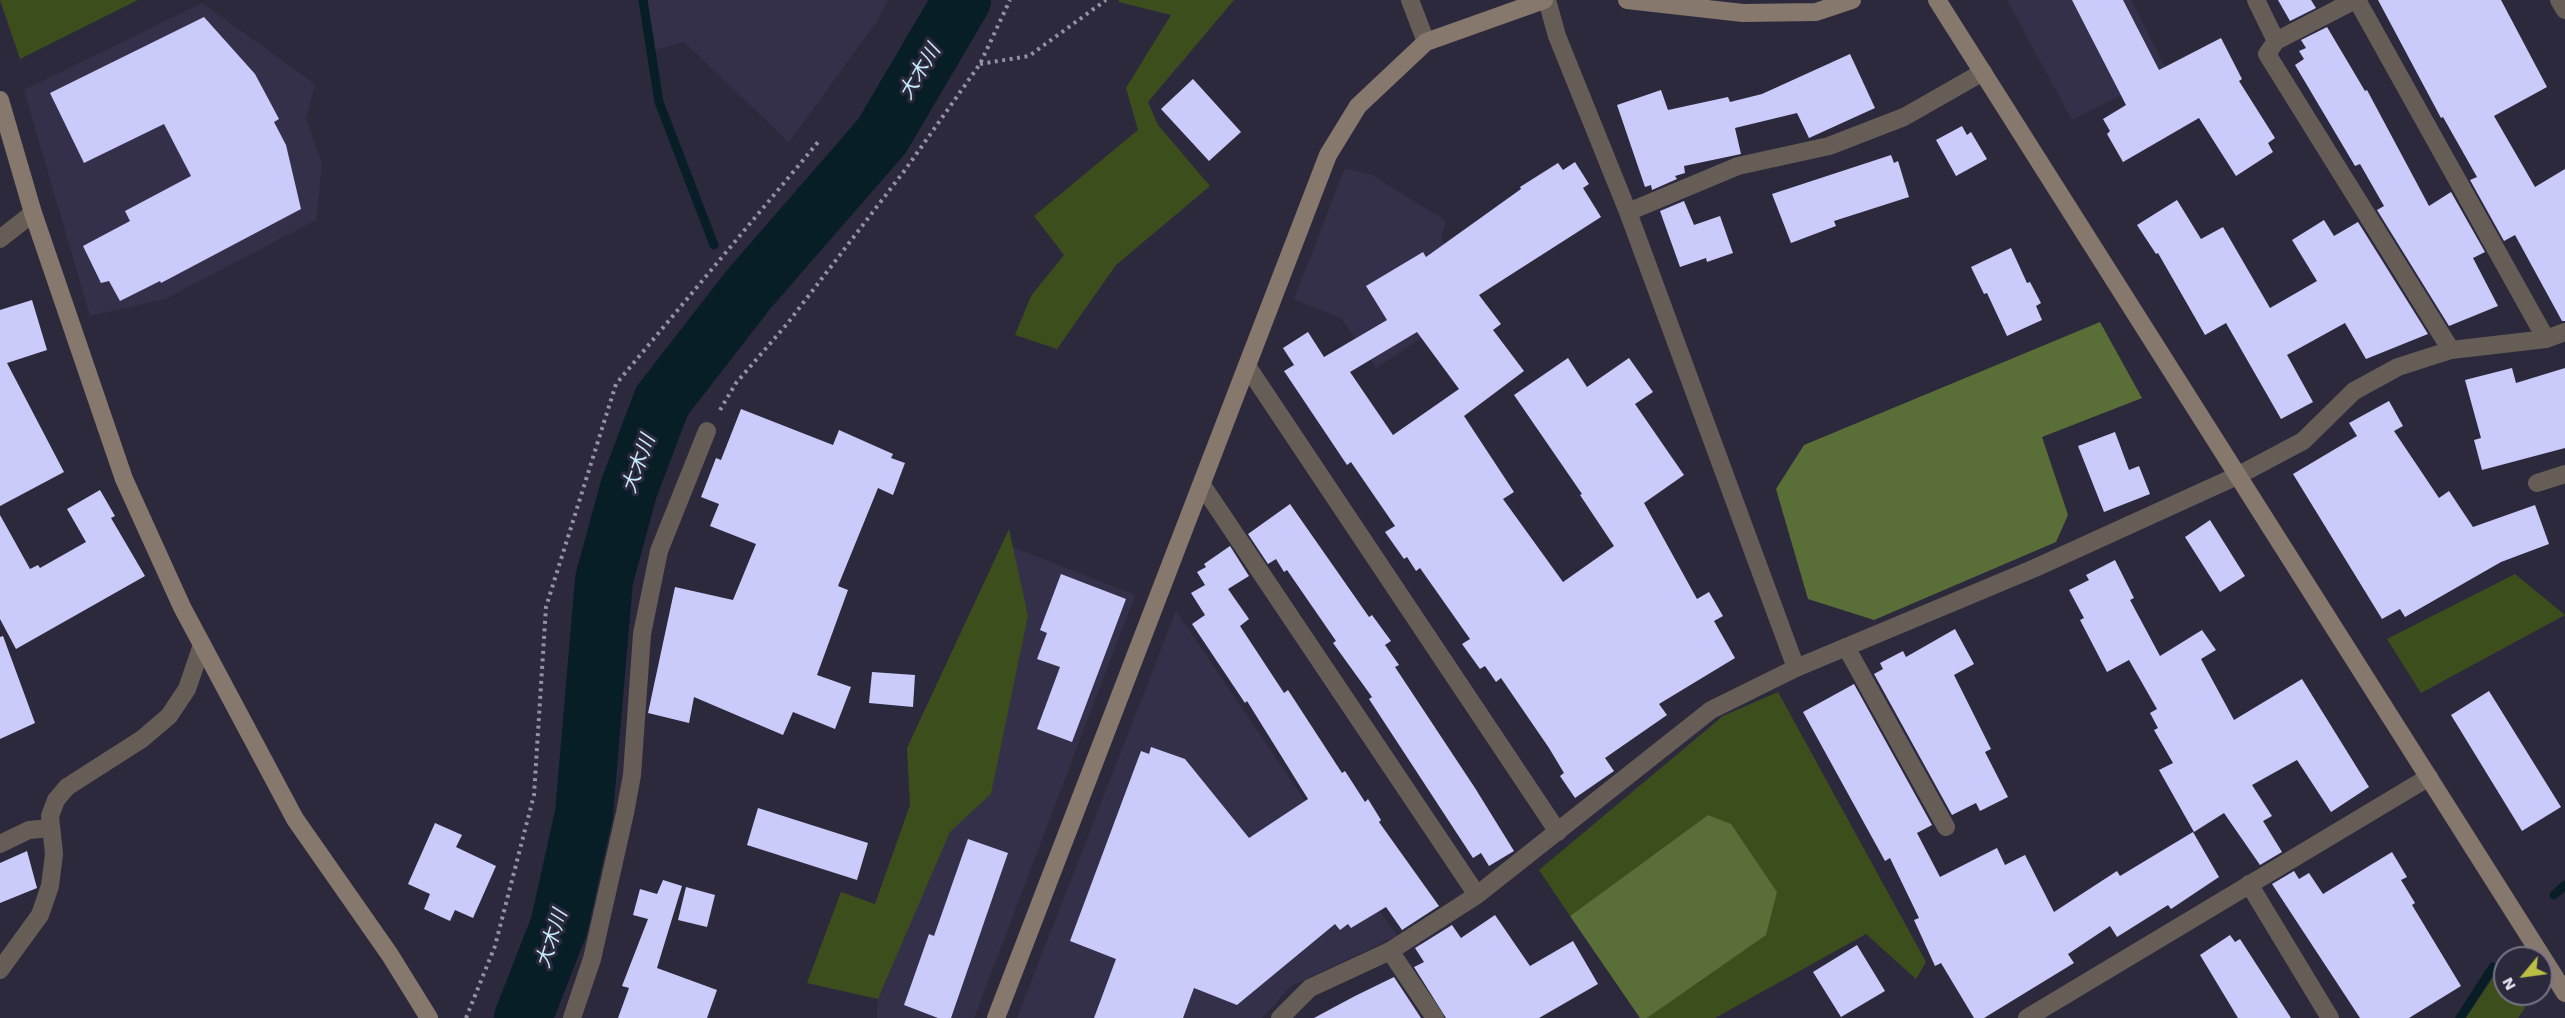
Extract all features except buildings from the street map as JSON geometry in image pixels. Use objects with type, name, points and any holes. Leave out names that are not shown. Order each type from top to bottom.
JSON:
[{"type":"street","points":[[1410,0],[1426,42]]},
{"type":"street","points":[[996,1018],[1328,155],[1358,106],[1426,42],[1546,0],[1557,36],[1628,212],[1796,668]]},
{"type":"street","points":[[1627,0],[1743,13],[1816,12],[1852,0]]},
{"type":"street","points":[[1937,0],[2565,993]]},
{"type":"street","points":[[2256,0],[2276,41]]},
{"type":"street","points":[[2451,350],[2267,54],[2276,41],[2356,0],[2546,339]]},
{"type":"street","points":[[2559,0],[2565,10]]},
{"type":"street","points":[[1628,212],[1737,166],[1829,146],[1893,121],[1983,72]]},
{"type":"street","points":[[0,100],[33,213],[124,479],[202,645],[295,819],[390,955],[429,1018]]},
{"type":"street","points":[[0,239],[33,213]]},
{"type":"street","points":[[1280,1018],[1310,988],[1390,951],[1477,895],[1711,710],[1796,668],[2035,568],[2239,475],[2303,441],[2354,391],[2398,367],[2451,350],[2546,339],[2565,332]]},
{"type":"street","points":[[1247,366],[1558,832]]},
{"type":"street","points":[[572,1018],[592,959],[625,813],[632,775],[642,634],[659,551],[707,431]]},
{"type":"street","points":[[2537,483],[2565,474]]},
{"type":"street","points":[[1202,485],[1477,895]]},
{"type":"street","points":[[0,970],[40,915],[51,886],[54,854],[50,816],[56,800],[67,787],[142,739],[169,716],[187,689],[202,645]]},
{"type":"street","points":[[1846,647],[1946,827]]},
{"type":"street","points":[[2026,1018],[2429,777]]},
{"type":"street","points":[[0,844],[29,830],[51,828]]},
{"type":"street","points":[[2249,884],[2330,1018]]},
{"type":"street","points":[[1390,951],[1435,1018]]},
{"type":"path","points":[[707,431],[736,383],[787,324],[891,188],[980,64],[1010,0]]},
{"type":"path","points":[[980,64],[1029,56],[1106,0]]},
{"type":"path","points":[[466,1018],[495,946],[534,795],[546,608],[615,384],[819,141]]},
{"type":"shaded area","points":[[647,0],[888,0],[877,21],[789,142],[684,42],[654,50]]},
{"type":"shaded area","points":[[2007,0],[2131,0],[2167,71],[2072,120]]},
{"type":"shaded area","points":[[202,3],[315,84],[306,119],[322,164],[316,220],[165,299],[90,316],[24,90]]},
{"type":"shaded area","points":[[1345,168],[1372,175],[1446,221],[1441,238],[1480,299],[1376,368],[1342,319],[1294,299]]},
{"type":"shaded area","points":[[1012,547],[1135,595],[974,1018],[877,1018],[878,999],[950,832],[991,794],[1028,616]]},
{"type":"shaded area","points":[[1176,611],[1397,936],[1291,986],[1262,1018],[1017,1018]]},
{"type":"green space","points":[[0,0],[138,0],[20,59]]},
{"type":"green space","points":[[1119,0],[1234,0],[1148,102],[1158,125],[1210,186],[1116,265],[1057,349],[1015,335],[1031,296],[1064,255],[1034,216],[1138,130],[1126,88],[1171,15],[1119,2]]},
{"type":"green space","points":[[2100,322],[2142,398],[2042,437],[2068,515],[2056,542],[1874,620],[1808,599],[1776,489],[1804,445]]},
{"type":"green space","points":[[1009,529],[1028,616],[991,794],[950,832],[878,999],[807,983],[841,892],[875,904],[910,805],[907,748]]},
{"type":"green space","points":[[2515,574],[2565,615],[2421,693],[2387,639]]},
{"type":"green space","points":[[1778,692],[1926,962],[1916,979],[1866,934],[1715,1018],[1647,1018],[1766,934],[1708,815],[1570,916],[1539,870],[1723,716]]},
{"type":"green space","points":[[1708,815],[1731,824],[1777,892],[1766,935],[1647,1018],[1640,1018],[1570,916]]},
{"type":"green space","points":[[2493,978],[2493,1006],[2524,1006],[2525,1008],[2518,1018],[2466,1018]]},
{"type":"waterway","points":[[643,0],[659,102],[714,245]]},
{"type":"waterway","name":"大木川","points":[[523,1018],[559,926],[584,814],[604,580],[629,488],[662,401],[749,289],[882,136],[962,0]]},
{"type":"waterway","points":[[2554,895],[2565,885]]},
{"type":"waterway","points":[[2460,1018],[2493,967]]}]
